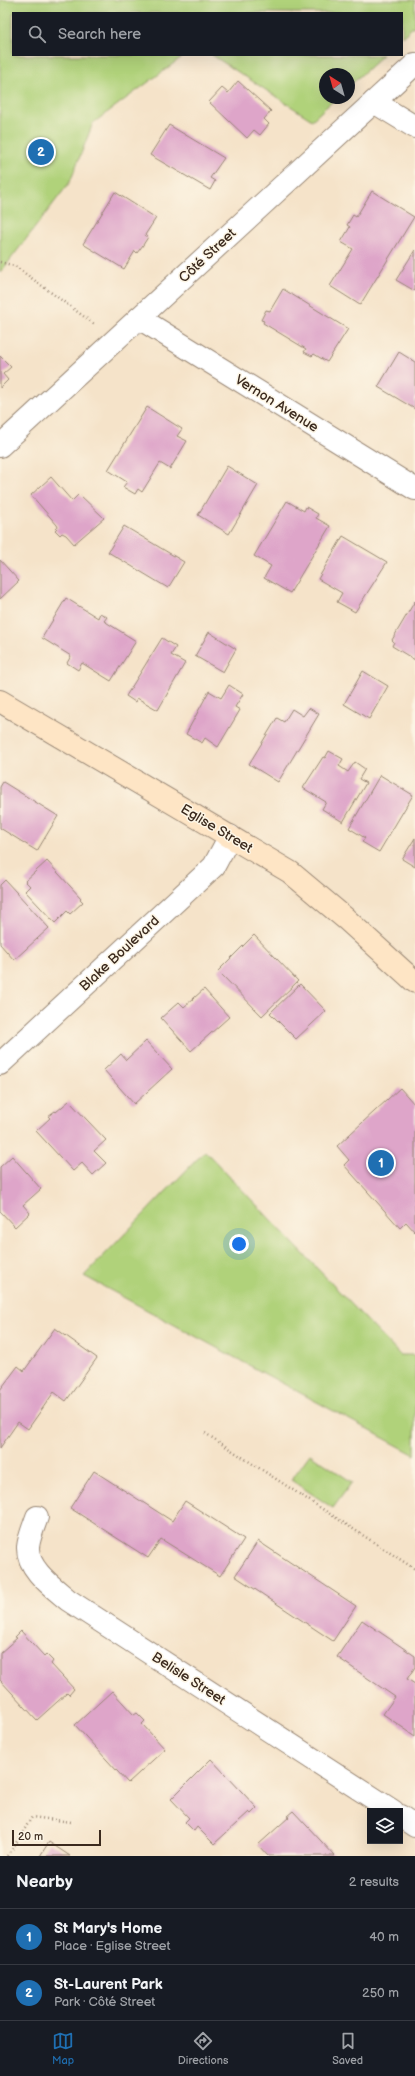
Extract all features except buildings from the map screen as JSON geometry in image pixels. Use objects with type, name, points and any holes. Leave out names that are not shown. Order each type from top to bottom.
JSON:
[{"type":"street","name":"Côté Street","points":[[0,446],[415,64]]},
{"type":"street","points":[[374,102],[415,126]]},
{"type":"street","name":"Vernon Avenue","points":[[139,318],[415,489]]},
{"type":"street","name":"Eglise Street","points":[[0,701],[290,872],[346,919],[415,982]]},
{"type":"street","name":"Blake Boulevard","points":[[0,1064],[214,866],[230,836]]},
{"type":"street","name":"Belisle Street","points":[[37,1517],[28,1546],[30,1560],[49,1584],[68,1600],[388,1808]]},
{"type":"street","points":[[403,1818],[415,1826]]},
{"type":"path","points":[[0,262],[15,266],[101,329],[113,341]]},
{"type":"path","points":[[206,1433],[415,1569]]},
{"type":"path","points":[[8,1856],[32,1817],[71,1822]]},
{"type":"green space","points":[[0,0],[415,0],[415,25],[403,36],[403,12],[12,12],[12,56],[184,56],[93,123],[70,182],[0,273]]},
{"type":"green space","points":[[214,56],[382,56],[355,81],[355,68],[319,68],[319,104],[329,104],[312,120]]},
{"type":"green space","points":[[205,1151],[400,1355],[415,1355],[415,1455],[84,1276]]},
{"type":"green space","points":[[310,1454],[352,1482],[333,1508],[291,1480]]},
{"type":"place","name":"St-Laurent Park","points":[[41,152]]},
{"type":"place","name":"St Mary's Home","points":[[381,1163]]}]
